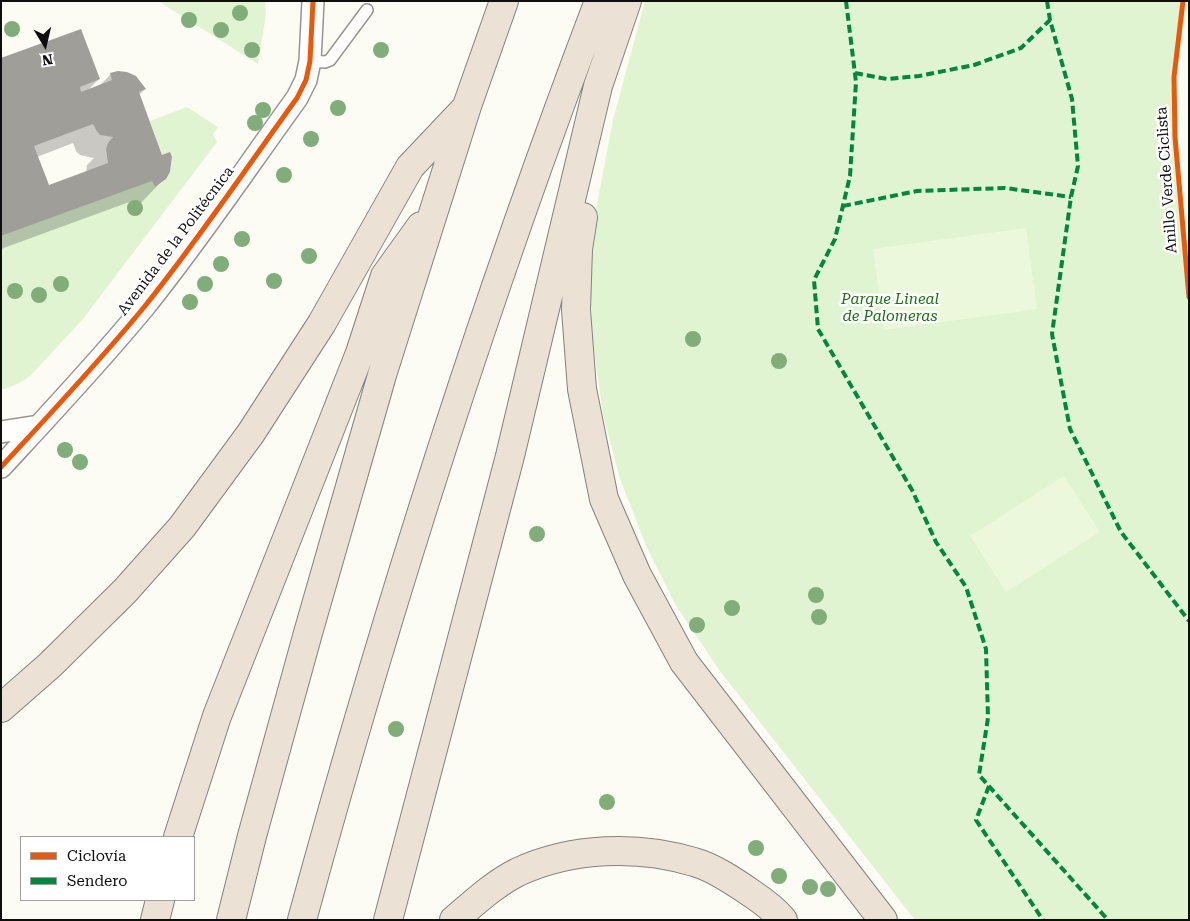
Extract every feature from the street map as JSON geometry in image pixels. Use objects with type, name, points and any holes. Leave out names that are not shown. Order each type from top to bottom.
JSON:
[{"type":"highway","points":[[231,920],[262,799],[371,413],[467,106],[504,1]]},
{"type":"highway","points":[[302,920],[368,686],[480,331],[528,193],[599,1]]},
{"type":"highway","points":[[388,920],[510,456],[598,86],[627,1]]},
{"type":"highway","points":[[598,86],[596,130],[578,249],[576,310],[582,389],[604,499],[637,575],[684,662],[883,920]]},
{"type":"highway","points":[[1,708],[50,664],[125,591],[182,527],[251,434],[322,323],[410,167],[467,106]]},
{"type":"highway","points":[[178,836],[217,716],[360,353],[385,276],[435,207]]},
{"type":"highway","points":[[454,920],[482,896],[518,872],[559,858],[603,851],[645,851],[696,862],[736,882],[776,911],[783,920]]},
{"type":"highway","points":[[155,920],[160,901]]},
{"type":"street","name":"Avenida de la Politécnica","points":[[1,467],[40,426],[146,304],[208,222],[297,98],[306,80],[310,61],[313,1]]},
{"type":"street","points":[[1,432],[40,426]]},
{"type":"lane","points":[[310,61],[325,62],[330,60],[367,10]]},
{"type":"green space","points":[[158,1],[265,1],[266,14],[258,64]]},
{"type":"green space","name":"Parque Lineal de Palomeras","points":[[645,1],[1188,1],[1174,77],[1181,204],[1189,294],[1189,920],[915,920],[719,670],[675,604],[647,548],[620,479],[603,414],[593,342],[590,278],[595,215],[613,120]]},
{"type":"green space","points":[[187,107],[218,127],[213,134],[217,142],[83,319],[33,373],[26,379],[1,390],[1,236],[152,181],[155,187],[159,185],[168,175],[172,157],[162,155],[150,121]]},
{"type":"green space","points":[[1026,228],[1037,309],[884,330],[873,249]]},
{"type":"green space","points":[[1064,476],[1100,532],[1006,592],[970,536]]},
{"type":"building","points":[[81,29],[100,79],[80,87],[81,92],[112,80],[110,73],[118,71],[127,72],[136,76],[146,89],[139,92],[162,155],[170,152],[172,157],[170,172],[166,179],[155,187],[152,181],[1,236],[1,58]],"holes":[[[93,124],[100,135],[113,137],[106,149],[108,163],[49,185],[34,146]]]},
{"type":"marked path","points":[[846,1],[856,82],[850,176],[835,239],[814,280],[818,329],[912,490],[936,542],[966,587],[986,649],[988,718],[979,775],[1108,920]]},
{"type":"marked path","points":[[1047,1],[1050,20],[1072,99],[1078,166],[1071,197],[1052,334],[1070,429],[1121,532],[1189,621]]},
{"type":"marked path","points":[[855,73],[887,79],[919,76],[974,65],[1021,48],[1050,20]]},
{"type":"marked path","points":[[843,206],[917,191],[1005,188],[1071,197]]},
{"type":"marked path","points":[[989,786],[976,820],[1043,920]]},
{"type":"cycle path","points":[[1,467],[92,368],[145,306],[204,229],[297,98],[306,80],[310,61],[313,1]]},
{"type":"cycle path","name":"Anillo Verde Ciclista","points":[[1183,1],[1174,77],[1175,137],[1189,297]]}]
